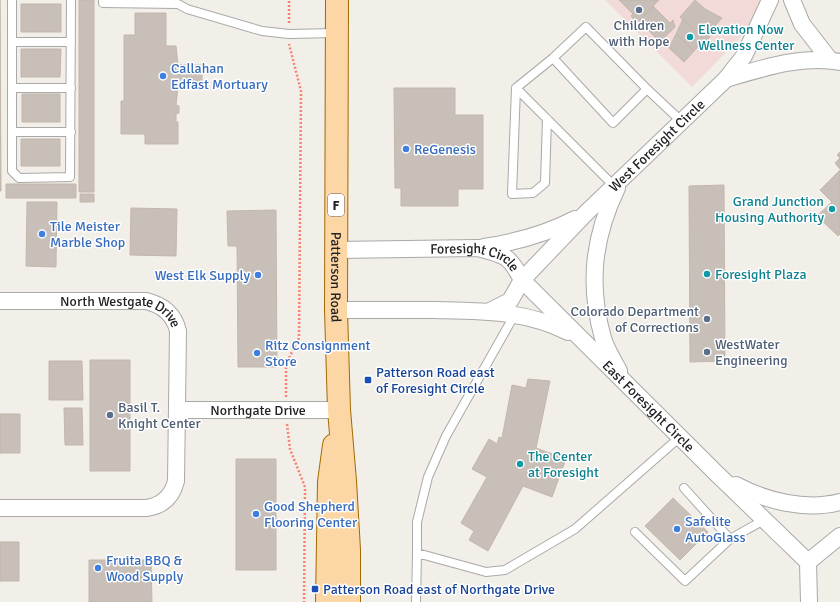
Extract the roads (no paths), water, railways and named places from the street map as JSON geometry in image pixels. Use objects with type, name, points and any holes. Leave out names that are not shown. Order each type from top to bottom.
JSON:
[{"type":"main road","name":"Patterson Road","points":[[336,0],[336,310],[339,410],[347,504],[349,602]]},
{"type":"main road","name":"Patterson Road","points":[[326,602],[329,482],[339,410]]},
{"type":"street","name":"West Foresight Circle","points":[[522,280],[587,212],[681,121],[726,80],[744,56],[770,0]]},
{"type":"street","name":"West Foresight Circle","points":[[792,0],[802,24],[835,61]]},
{"type":"street","name":"West Foresight Circle","points":[[726,80],[770,66],[799,60],[835,61]]},
{"type":"street","points":[[617,183],[608,206],[600,235],[594,271],[597,309],[603,339],[624,382]]},
{"type":"street","name":"West Foresight Circle","points":[[478,248],[516,242],[552,231],[587,212]]},
{"type":"street","name":"Foresight Circle","points":[[336,250],[478,248],[500,254],[512,262],[522,280],[510,301],[490,311],[336,310]]},
{"type":"street","name":"East Foresight Circle","points":[[522,280],[717,474],[808,562]]},
{"type":"street","name":"North Westgate Drive","points":[[0,301],[146,301],[162,307],[173,318],[178,331],[176,481],[171,495],[160,504],[146,508],[0,508]]},
{"type":"street","name":"East Foresight Circle","points":[[490,311],[515,314],[552,324],[580,338]]},
{"type":"street","name":"Northgate Drive","points":[[177,410],[339,410]]},
{"type":"street","name":"East Foresight Circle","points":[[717,474],[753,495],[784,503],[810,505],[840,502]]},
{"type":"street","points":[[809,602],[808,562],[840,536]]},
{"type":"lane","points":[[12,0],[12,171],[19,178],[70,177],[71,0]]},
{"type":"lane","points":[[102,0],[103,3],[178,4],[187,9],[262,31],[288,34],[336,33]]},
{"type":"lane","points":[[546,119],[545,183],[533,193],[512,194],[516,88],[553,58],[586,27],[681,121]]},
{"type":"lane","points":[[12,42],[71,42]]},
{"type":"lane","points":[[553,58],[613,122],[647,89]]},
{"type":"lane","points":[[12,88],[71,88]]},
{"type":"lane","points":[[516,88],[546,119],[617,183]]},
{"type":"lane","points":[[12,132],[71,132]]},
{"type":"lane","points":[[416,602],[417,522],[428,477],[446,436],[515,314]]},
{"type":"lane","points":[[417,553],[486,572],[505,570],[575,529],[680,437]]},
{"type":"lane","points":[[684,488],[730,539]]},
{"type":"lane","points":[[635,532],[685,581],[730,539],[764,520]]},
{"type":"place","name":"Children with Hope","points":[[639,10]]},
{"type":"place","name":"Elevation Now Wellness Center","points":[[690,37]]},
{"type":"place","name":"Callahan Edfast Mortuary","points":[[163,76]]},
{"type":"place","name":"ReGenesis","points":[[406,149]]},
{"type":"place","name":"Grand Junction Housing Authority","points":[[832,209]]},
{"type":"place","name":"Tile Meister Marble Shop","points":[[42,234]]},
{"type":"place","name":"Foresight Plaza","points":[[707,274]]},
{"type":"place","name":"West Elk Supply","points":[[258,275]]},
{"type":"place","name":"Colorado Department of Corrections","points":[[707,319]]},
{"type":"place","name":"WestWater Engineering","points":[[707,352]]},
{"type":"place","name":"Ritz Consignment Store","points":[[257,353]]},
{"type":"place","name":"Patterson Road east of Foresight Circle","points":[[368,380]]},
{"type":"place","name":"Basil T. Knight Center","points":[[110,415]]},
{"type":"place","name":"The Center at Foresight","points":[[520,464]]},
{"type":"place","name":"Good Shepherd Flooring Center","points":[[256,514]]},
{"type":"place","name":"Safelite AutoGlass","points":[[677,529]]},
{"type":"place","name":"Fruita BBQ & Wood Supply","points":[[98,568]]},
{"type":"place","name":"Patterson Road east of Northgate Drive","points":[[315,589]]}]
